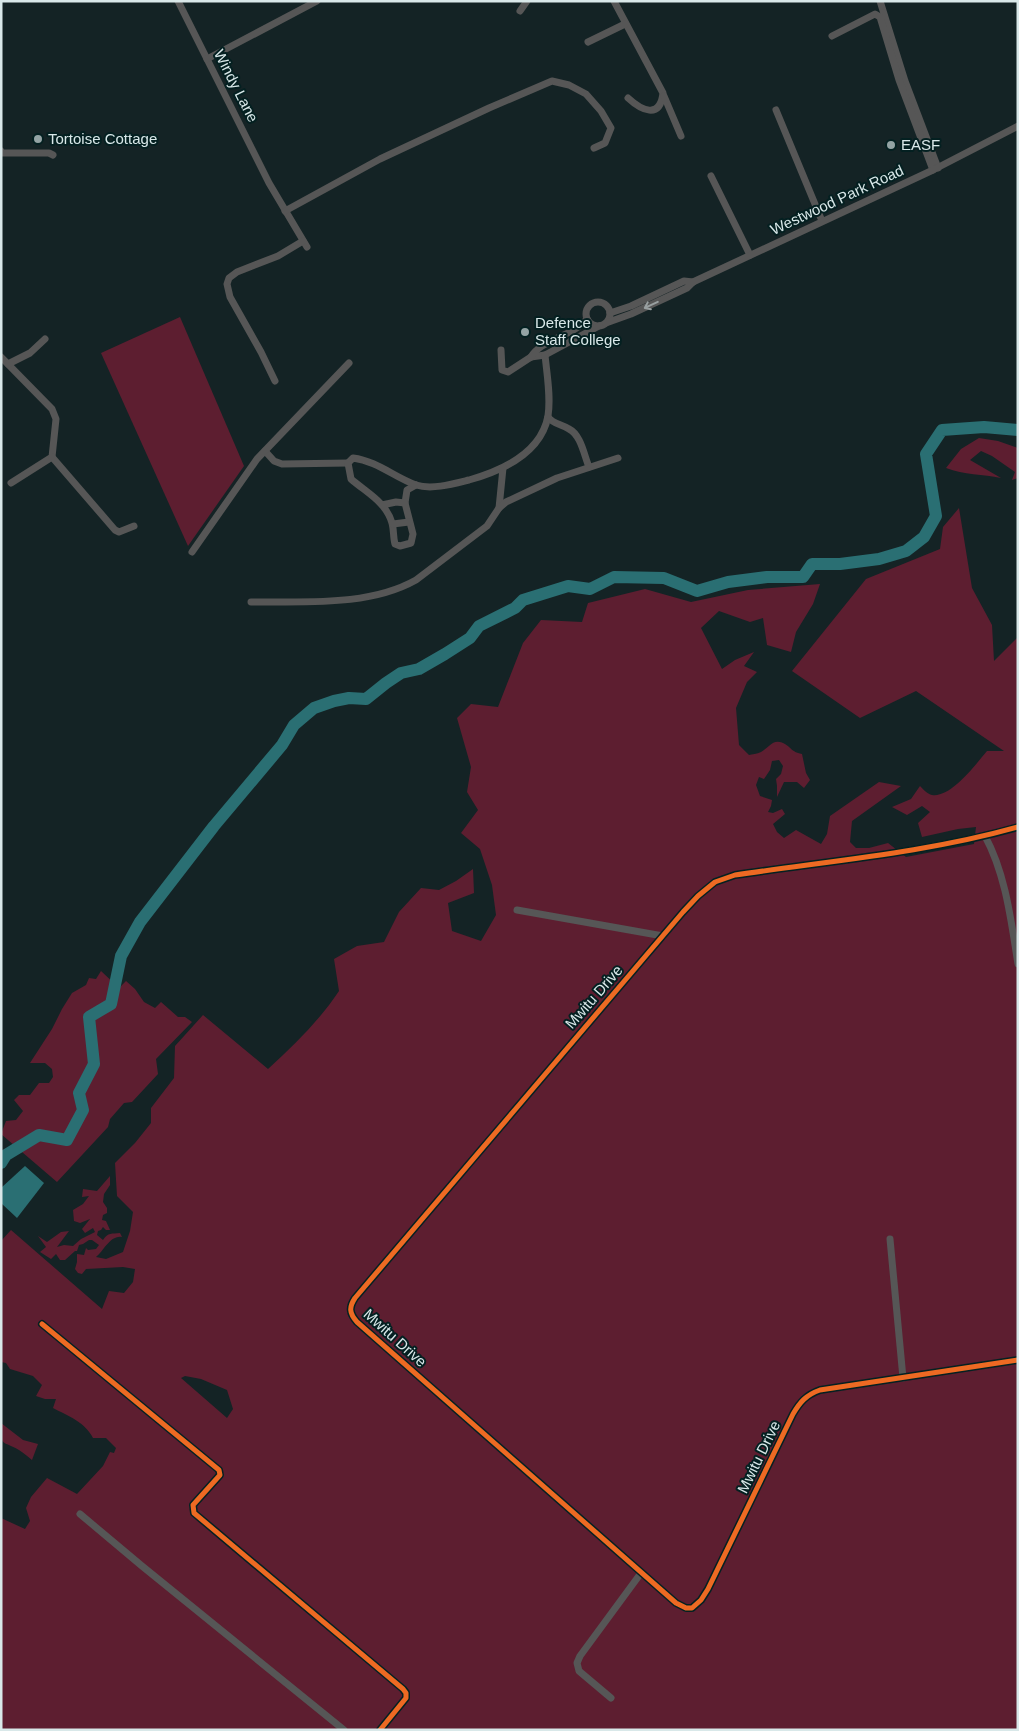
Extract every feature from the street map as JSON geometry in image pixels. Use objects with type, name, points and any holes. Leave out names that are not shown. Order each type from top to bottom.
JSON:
[{"type":"street","name":"Windy Lane","points":[[178,1],[269,183],[305,244],[237,272],[229,278],[227,284],[230,297],[275,381]]},
{"type":"street","points":[[207,59],[317,1]]},
{"type":"street","points":[[520,11],[527,1]]},
{"type":"street","points":[[614,1],[663,93],[680,136]]},
{"type":"street","points":[[880,1],[935,169]]},
{"type":"street","points":[[832,36],[875,14],[880,17],[899,80],[935,169]]},
{"type":"street","points":[[588,42],[625,24]]},
{"type":"street","points":[[285,211],[380,160],[489,108],[552,82],[569,85],[586,94],[601,111],[611,128],[605,143],[594,148]]},
{"type":"street","points":[[628,98],[639,108],[648,111],[657,108],[662,102],[663,93]]},
{"type":"street","points":[[776,110],[822,221]]},
{"type":"street","name":"Westwood Park Road","points":[[606,323],[631,314],[687,288],[693,282],[935,169],[1018,126]]},
{"type":"street","points":[[1,150],[2,153],[49,153],[52,155]]},
{"type":"street","points":[[711,176],[750,255]]},
{"type":"street","name":"Westwood Park Road","points":[[610,312],[631,306],[684,281],[693,282]]},
{"type":"street","points":[[501,350],[502,370],[508,372],[531,357],[545,355],[606,323],[609,320],[610,312],[608,307],[605,304],[595,302],[587,309],[587,319],[592,325],[599,326]]},
{"type":"street","points":[[531,357],[534,350],[570,333],[587,319]]},
{"type":"street","points":[[8,364],[30,353],[45,339]]},
{"type":"street","points":[[265,451],[274,461],[282,464],[348,463],[353,458],[365,460],[416,485],[428,487],[455,484],[481,476],[503,468],[520,458],[541,434],[548,417],[549,400],[545,355]]},
{"type":"street","points":[[1,357],[55,413],[52,457],[115,530],[119,532],[134,526]]},
{"type":"street","points":[[192,552],[257,459],[349,363]]},
{"type":"street","points":[[548,417],[552,422],[576,434],[589,467]]},
{"type":"street","points":[[11,483],[52,457]]},
{"type":"street","points":[[499,508],[514,497],[557,478],[618,458]]},
{"type":"street","points":[[348,463],[351,479],[378,499],[386,508],[392,524],[395,544],[400,546],[411,543],[413,534],[405,503],[407,490],[416,485]]},
{"type":"street","points":[[252,602],[344,600],[403,587],[416,580],[493,520],[499,508],[503,468]]},
{"type":"street","points":[[382,505],[396,502],[405,503]]},
{"type":"street","points":[[392,524],[409,522]]},
{"type":"street","name":"Mwitu Drive","points":[[1018,827],[985,836],[887,854],[735,875],[714,882],[698,896],[662,936],[355,1298],[350,1310],[356,1322],[641,1573],[676,1603],[686,1608],[692,1608],[701,1600],[708,1589],[800,1402],[809,1394],[820,1390],[1018,1360]]},
{"type":"street","points":[[985,836],[995,858],[1008,902],[1018,964]]},
{"type":"street","points":[[517,910],[662,936]]},
{"type":"street","points":[[890,1239],[903,1378]]},
{"type":"street","points":[[42,1324],[219,1470],[220,1476],[193,1505],[194,1514],[403,1689],[406,1693],[406,1698],[380,1730]]},
{"type":"street","points":[[80,1514],[344,1730]]},
{"type":"street","points":[[611,1698],[580,1671],[577,1663],[580,1656],[641,1573]]},
{"type":"shaded area","points":[[180,317],[244,466],[188,546],[101,353]]},
{"type":"shaded area","points":[[979,438],[998,441],[1018,448],[1018,478],[1012,480],[1015,472],[992,456],[981,451],[970,460],[1001,478],[946,468],[961,449]]},
{"type":"shaded area","points":[[959,508],[972,588],[992,625],[994,661],[1018,637],[1018,1730],[1,1730],[1,1518],[25,1529],[30,1521],[26,1508],[31,1497],[47,1478],[77,1494],[103,1466],[110,1452],[114,1453],[116,1448],[106,1438],[93,1438],[90,1432],[81,1424],[53,1408],[56,1399],[45,1399],[36,1396],[42,1385],[33,1376],[10,1369],[6,1363],[1,1362],[1,1241],[11,1230],[102,1309],[109,1291],[124,1293],[133,1282],[135,1269],[123,1267],[86,1269],[82,1274],[78,1273],[75,1269],[77,1254],[84,1255],[86,1248],[88,1250],[96,1249],[99,1245],[89,1240],[79,1245],[77,1251],[65,1260],[60,1260],[56,1254],[51,1259],[40,1252],[46,1247],[38,1236],[47,1242],[61,1232],[69,1231],[57,1247],[64,1245],[73,1246],[81,1239],[95,1232],[93,1228],[85,1233],[82,1229],[90,1219],[80,1223],[74,1221],[73,1210],[83,1204],[89,1196],[82,1197],[83,1189],[97,1191],[110,1176],[110,1185],[104,1194],[103,1202],[107,1208],[107,1213],[103,1215],[102,1220],[106,1221],[110,1230],[106,1230],[103,1227],[98,1231],[97,1235],[103,1240],[112,1234],[120,1233],[122,1237],[114,1238],[96,1257],[106,1259],[123,1252],[130,1231],[133,1212],[117,1196],[115,1163],[151,1123],[151,1108],[174,1078],[175,1046],[203,1015],[268,1069],[306,1032],[339,991],[334,959],[357,946],[384,942],[399,912],[421,888],[439,890],[473,869],[474,893],[448,903],[452,931],[481,941],[496,915],[492,885],[480,849],[461,833],[478,810],[467,792],[471,767],[457,718],[471,704],[498,707],[523,643],[541,620],[582,622],[588,603],[645,589],[691,602],[748,590],[820,584],[813,604],[796,632],[791,652],[767,645],[763,618],[750,622],[719,611],[701,628],[722,669],[735,660],[754,652],[744,666],[757,672],[747,682],[736,708],[739,745],[749,755],[761,752],[774,742],[781,742],[793,751],[802,754],[806,773],[810,780],[804,788],[797,782],[784,782],[777,797],[776,779],[781,774],[783,766],[779,760],[772,761],[770,770],[764,779],[759,777],[756,785],[760,796],[772,800],[768,812],[773,813],[782,809],[785,814],[773,824],[777,832],[784,838],[796,830],[821,844],[827,834],[830,816],[879,782],[901,786],[852,821],[850,842],[856,848],[869,848],[888,843],[906,857],[974,844],[976,827],[922,837],[918,823],[930,812],[922,806],[907,815],[892,807],[911,799],[920,786],[932,795],[939,795],[947,791],[970,771],[987,751],[1004,751],[916,691],[860,718],[792,671],[866,579],[940,549],[943,527]],"holes":[[[185,1376],[201,1379],[227,1390],[233,1409],[227,1418],[181,1378]]]},
{"type":"shaded area","points":[[101,971],[119,988],[126,981],[135,989],[144,1002],[155,1008],[161,1002],[178,1017],[185,1017],[192,1022],[156,1059],[158,1074],[132,1102],[124,1103],[110,1119],[108,1127],[57,1182],[1,1134],[6,1121],[16,1120],[23,1111],[14,1100],[19,1095],[30,1095],[39,1083],[49,1083],[53,1077],[52,1069],[45,1063],[30,1063],[72,993],[86,985],[89,978],[96,979]]},
{"type":"shaded area","points":[[1,1423],[23,1440],[38,1444],[32,1460],[2,1440]]},
{"type":"water","points":[[25,1166],[44,1183],[17,1218],[1,1203],[1,1188]]},
{"type":"waterway","points":[[1,1163],[6,1155],[39,1135],[67,1140],[83,1110],[79,1093],[94,1064],[89,1017],[111,1004],[121,956],[140,922],[214,826],[282,745],[294,725],[314,708],[349,698],[366,699],[401,673],[419,669],[445,654],[470,638],[479,626],[515,608],[523,600],[568,586],[590,589],[614,577],[664,578],[697,591],[728,582],[767,577],[803,577],[812,564],[840,564],[879,559],[906,551],[924,537],[936,516],[926,454],[942,430],[984,427],[1018,430]]},
{"type":"cycle path","points":[[1018,827],[948,844],[735,875],[715,882],[683,912],[642,960],[355,1298],[351,1310],[352,1316],[357,1322],[676,1603],[686,1608],[692,1608],[701,1600],[708,1589],[793,1414],[807,1397],[820,1390],[1018,1360]]},
{"type":"cycle path","points":[[42,1324],[219,1470],[220,1475],[193,1505],[194,1513],[403,1689],[406,1693],[406,1698],[380,1730]]},
{"type":"place","name":"Tortoise Cottage","points":[[38,139]]},
{"type":"place","name":"EASF","points":[[891,145]]},
{"type":"place","name":"Defence Staff College","points":[[525,332]]}]
